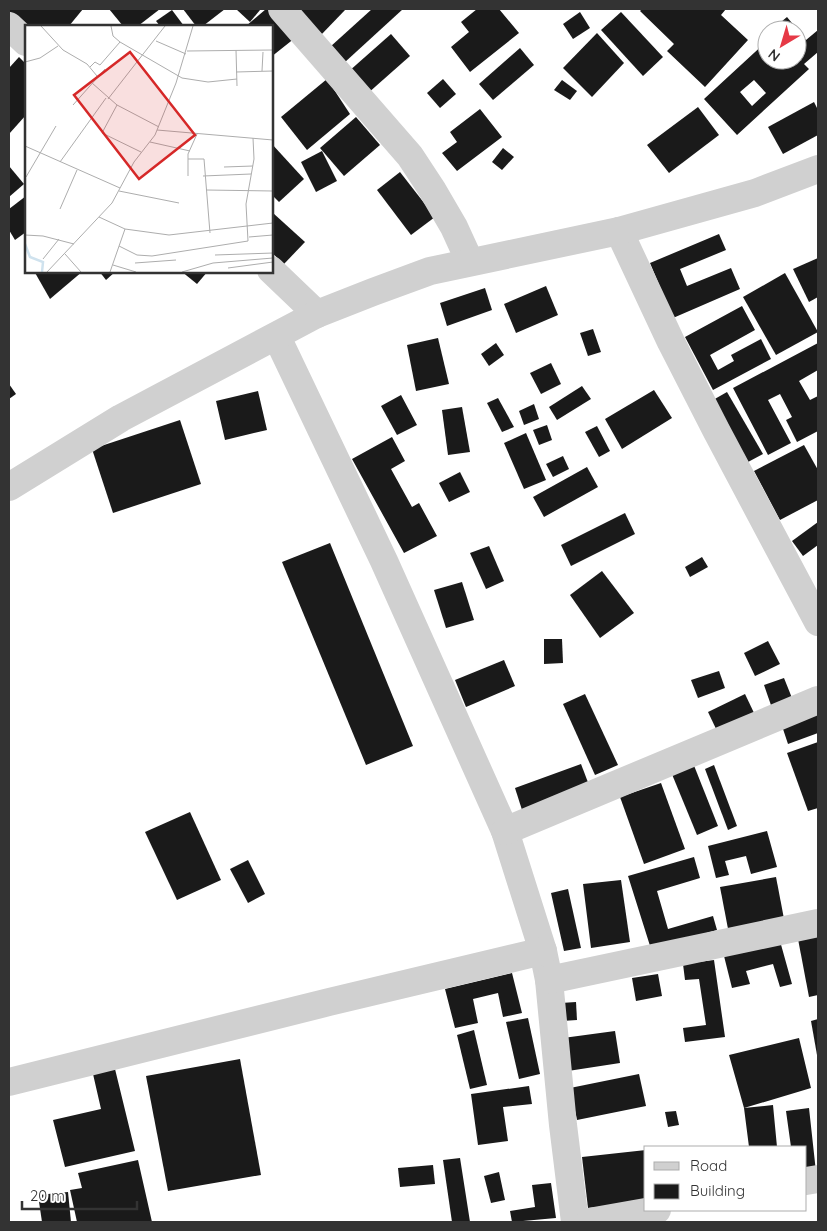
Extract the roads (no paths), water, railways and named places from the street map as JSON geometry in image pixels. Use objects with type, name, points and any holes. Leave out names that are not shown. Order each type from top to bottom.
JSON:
[{"type":"street","points":[[282,9],[410,156],[454,227],[470,262]]},
{"type":"street","points":[[9,26],[25,41]]},
{"type":"street","points":[[9,487],[122,418],[317,314],[430,271],[619,231],[755,193],[818,169]]},
{"type":"street","points":[[619,231],[671,342],[818,622]]},
{"type":"street","points":[[272,271],[317,314]]},
{"type":"street","points":[[277,337],[384,561],[505,831],[543,951],[549,980],[562,1116],[575,1222]]},
{"type":"street","points":[[505,831],[818,700]]},
{"type":"street","points":[[549,980],[818,923]]},
{"type":"street","points":[[9,1082],[543,951]]},
{"type":"street","points":[[589,1222],[651,1211]]}]
